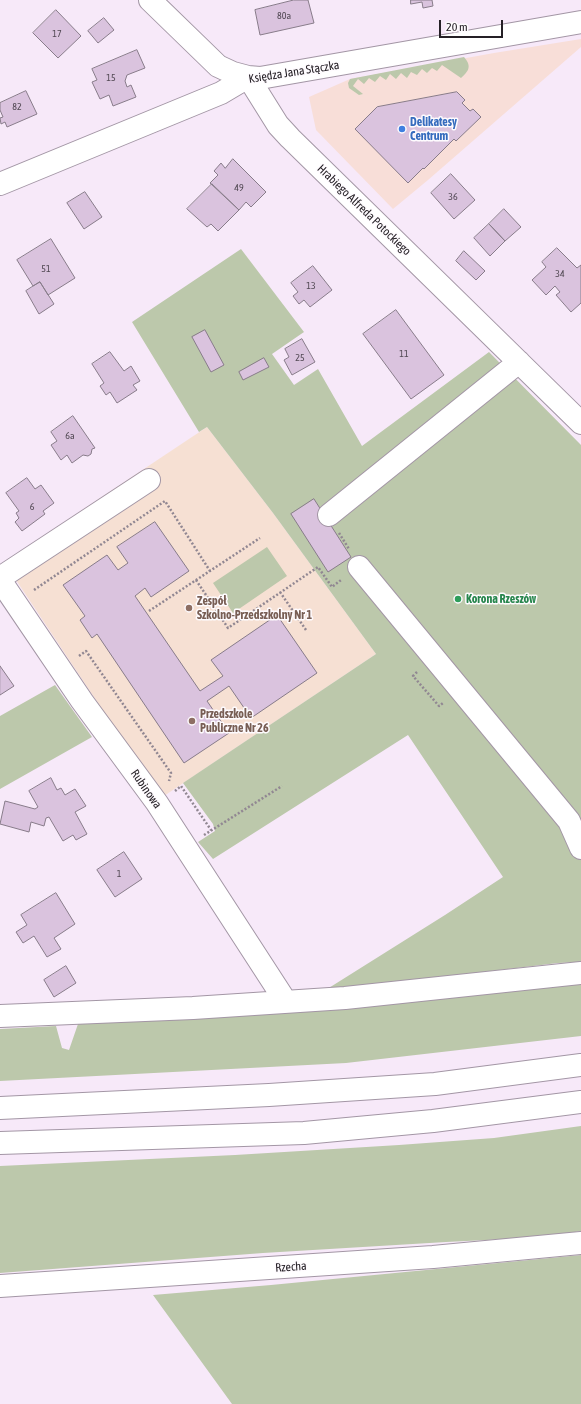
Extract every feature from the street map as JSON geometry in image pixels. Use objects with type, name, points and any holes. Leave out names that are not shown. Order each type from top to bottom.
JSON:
[{"type":"street","points":[[150,0],[218,66],[233,73],[248,77]]},
{"type":"street","name":"Księdza Jana Stączka","points":[[0,184],[221,93],[248,77],[260,78],[279,75],[581,22]]},
{"type":"street","name":"Hrabiego Alfreda Potockiego","points":[[248,77],[278,125],[290,138],[581,423]]},
{"type":"street","points":[[329,515],[518,362]]},
{"type":"street","points":[[0,579],[149,480]]},
{"type":"street","points":[[359,567],[569,821],[581,848]]},
{"type":"street","name":"Rubinowa","points":[[0,579],[60,669],[160,800],[185,847],[286,1002]]},
{"type":"street","points":[[0,1016],[186,1008],[369,996],[581,973]]},
{"type":"street","points":[[0,1108],[269,1095],[435,1084],[581,1065]]},
{"type":"street","points":[[0,1143],[304,1133],[433,1121],[581,1102]]},
{"type":"street","name":"Rzecha","points":[[0,1286],[433,1257],[581,1243]]},
{"type":"path","points":[[15,603],[165,501],[210,571]]},
{"type":"path","points":[[196,580],[228,628],[318,567],[332,587],[359,567],[329,515]]},
{"type":"path","points":[[149,611],[260,538]]},
{"type":"path","points":[[280,592],[306,630]]},
{"type":"path","points":[[60,669],[86,651],[171,772],[160,800]]},
{"type":"path","points":[[160,800],[181,786],[211,830]]},
{"type":"path","points":[[185,847],[282,786]]},
{"type":"shaded area","points":[[581,39],[581,47],[393,209],[316,130],[309,97],[350,79]]},
{"type":"shaded area","name":"Zespół Szkolno-Przedszkolny Nr 1","points":[[207,427],[273,513],[376,654],[161,798],[4,562]]},
{"type":"green space","points":[[464,57],[469,66],[468,71],[461,78],[442,65],[437,71],[432,68],[427,73],[422,69],[417,75],[411,72],[407,78],[401,73],[396,79],[390,74],[386,80],[380,76],[375,82],[369,78],[364,84],[358,79],[353,86],[363,94],[359,95],[349,88],[348,83],[350,79]]},
{"type":"green space","points":[[241,249],[304,332],[272,354],[294,385],[318,369],[362,446],[489,352],[581,445],[581,962],[558,963],[324,991],[503,877],[408,735],[213,859],[198,842],[215,831],[213,824],[183,783],[376,654],[273,513],[207,427],[199,432],[132,322]]},
{"type":"green space","points":[[267,547],[287,576],[233,613],[213,583]]},
{"type":"green space","points":[[55,685],[92,737],[0,789],[0,716]]},
{"type":"green space","points":[[581,981],[581,1036],[346,1063],[0,1081],[0,1029],[56,1026],[62,1048],[69,1050],[78,1024],[214,1016]]},
{"type":"green space","points":[[581,1126],[581,1231],[548,1237],[263,1253],[0,1273],[0,1166],[235,1155],[399,1145],[494,1138]]},
{"type":"green space","points":[[581,1255],[581,1404],[232,1404],[153,1295],[271,1285]]},
{"type":"building","points":[[294,0],[308,0],[314,23],[260,35],[255,10]]},
{"type":"building","points":[[411,0],[432,0],[433,6],[423,8],[422,2],[411,4]]},
{"type":"building","points":[[56,10],[81,36],[58,58],[33,33]]},
{"type":"building","points":[[104,18],[114,30],[98,43],[88,31]]},
{"type":"building","points":[[137,50],[145,68],[127,75],[125,81],[127,87],[131,85],[136,97],[113,106],[109,95],[100,99],[92,82],[97,80],[92,69]]},
{"type":"building","points":[[26,91],[37,114],[7,127],[5,122],[1,124],[0,118],[3,117],[0,110],[0,103]]},
{"type":"building","points":[[457,92],[465,100],[462,103],[470,111],[473,109],[481,117],[456,141],[454,139],[408,183],[355,129],[377,107]]},
{"type":"building","points":[[233,159],[266,192],[251,207],[246,202],[239,210],[210,183],[218,175],[214,171],[221,163],[225,168]]},
{"type":"building","points":[[451,174],[475,200],[454,219],[431,193]]},
{"type":"building","points":[[212,184],[239,210],[218,231],[211,224],[207,227],[187,209]]},
{"type":"building","points":[[85,192],[102,217],[84,229],[67,203]]},
{"type":"building","points":[[504,209],[521,227],[505,241],[489,224]]},
{"type":"building","points":[[489,224],[505,241],[490,256],[474,238]]},
{"type":"building","points":[[51,239],[75,278],[48,295],[40,282],[33,286],[17,260]]},
{"type":"building","points":[[557,248],[577,268],[581,265],[581,303],[571,312],[556,295],[560,292],[555,286],[546,295],[532,280],[546,267],[542,262]]},
{"type":"building","points":[[464,251],[485,271],[476,280],[456,261]]},
{"type":"building","points":[[313,266],[332,290],[310,307],[304,300],[299,304],[293,296],[298,292],[291,283]]},
{"type":"building","points":[[40,282],[54,304],[39,314],[26,291]]},
{"type":"building","points":[[396,310],[444,375],[411,399],[363,334]]},
{"type":"building","points":[[205,330],[224,365],[211,372],[192,337]]},
{"type":"building","points":[[302,339],[315,362],[292,375],[284,360],[289,357],[285,349]]},
{"type":"building","points":[[110,352],[124,371],[131,366],[140,381],[133,385],[137,390],[117,403],[110,392],[106,395],[100,386],[104,383],[92,364]]},
{"type":"building","points":[[264,358],[269,367],[243,380],[239,372]]},
{"type":"building","points":[[73,416],[95,448],[92,449],[91,454],[88,456],[83,455],[72,463],[67,455],[61,460],[51,445],[57,441],[51,432]]},
{"type":"building","points":[[27,478],[35,489],[41,485],[54,503],[43,511],[45,514],[22,531],[15,522],[19,518],[16,513],[19,511],[6,493]]},
{"type":"building","points":[[314,499],[351,557],[328,572],[291,514]]},
{"type":"building","points":[[155,522],[189,571],[151,597],[145,588],[135,596],[200,691],[223,676],[211,660],[277,615],[317,673],[251,718],[229,686],[207,701],[229,733],[184,763],[97,634],[92,638],[80,620],[85,616],[63,585],[107,555],[118,570],[128,563],[117,547]]},
{"type":"building","points":[[0,666],[14,686],[0,695]]},
{"type":"building","points":[[51,778],[57,790],[61,788],[65,795],[75,789],[86,806],[75,812],[87,834],[76,840],[73,835],[63,841],[49,817],[46,818],[44,826],[31,822],[29,832],[0,824],[5,801],[35,809],[38,807],[29,791]]},
{"type":"building","points":[[124,852],[142,879],[115,897],[97,870]]},
{"type":"building","points":[[56,893],[75,924],[54,938],[61,949],[47,957],[34,936],[23,943],[16,932],[27,925],[21,915]]},
{"type":"building","points":[[66,966],[76,983],[54,997],[44,980]]},
{"type":"place","name":"Delikatesy Centrum","points":[[402,129]]},
{"type":"place","name":"Korona Rzeszów","points":[[458,599]]},
{"type":"place","name":"Zespół Szkolno-Przedszkolny Nr 1","points":[[189,608]]},
{"type":"place","name":"Przedszkole Publiczne Nr 26","points":[[192,721]]}]
